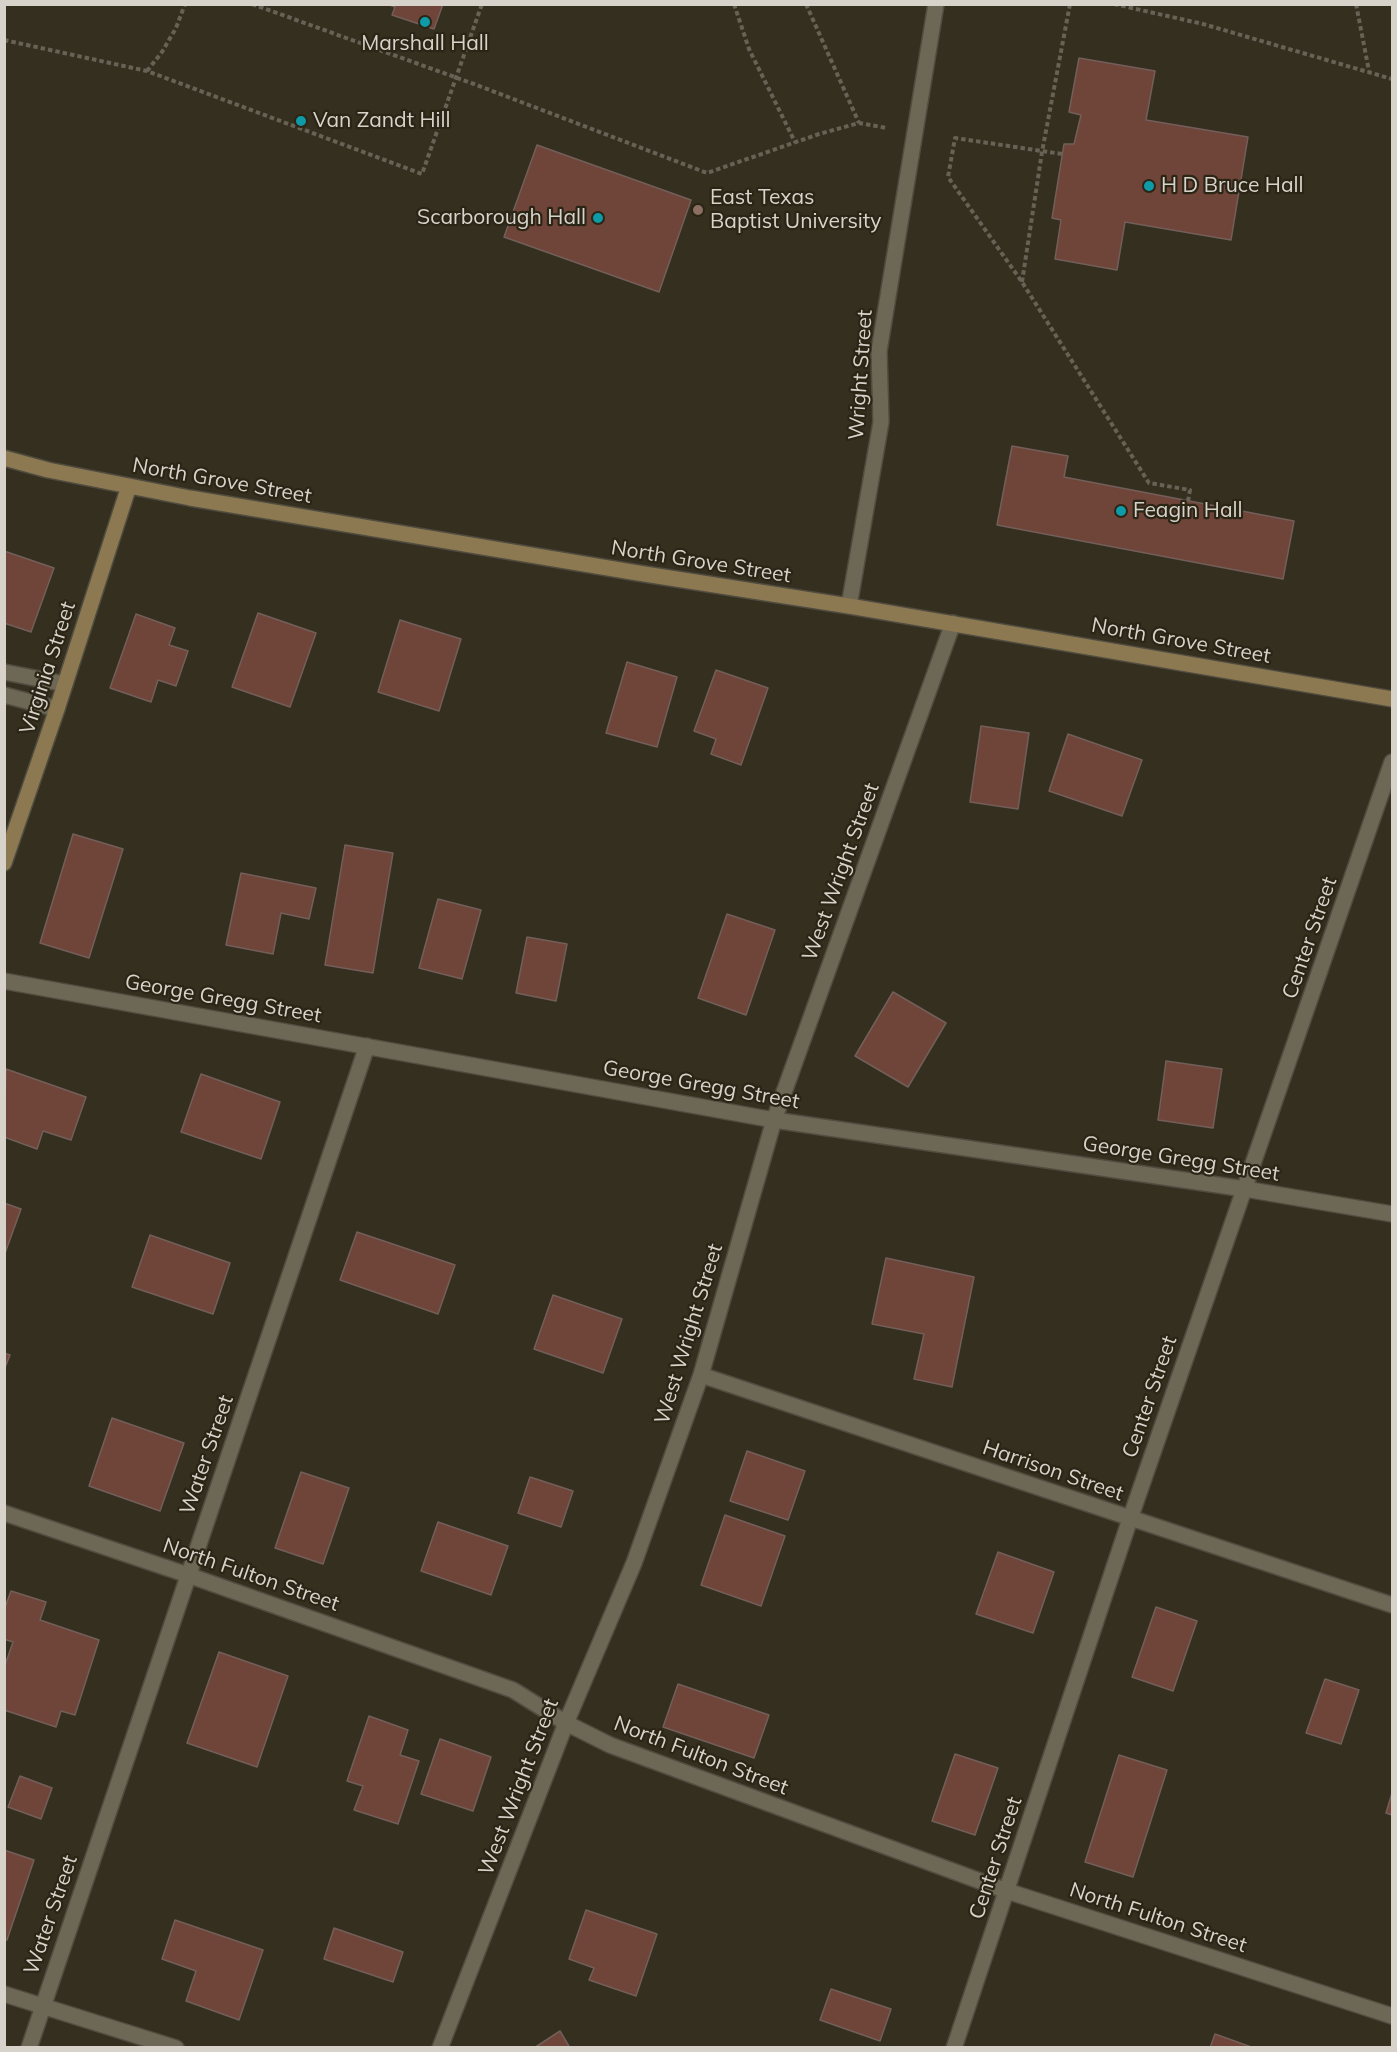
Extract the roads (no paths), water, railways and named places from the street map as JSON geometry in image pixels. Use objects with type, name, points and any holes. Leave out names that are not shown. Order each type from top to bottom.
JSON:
[{"type":"main road","name":"North Grove Street","points":[[4,458],[48,470],[190,498],[626,572],[849,606],[1392,699]]},
{"type":"main road","name":"Virginia Street","points":[[4,863],[57,709],[129,486]]},
{"type":"street","name":"Wright Street","points":[[849,606],[881,422],[879,351],[936,4]]},
{"type":"street","name":"West Wright Street","points":[[440,2048],[566,1723],[634,1563],[702,1375],[774,1120],[952,624]]},
{"type":"street","points":[[4,672],[65,684]]},
{"type":"street","points":[[4,695],[57,709]]},
{"type":"street","name":"Center Street","points":[[954,2048],[1130,1519],[1392,762]]},
{"type":"street","name":"George Gregg Street","points":[[4,981],[774,1120],[1245,1189],[1392,1214]]},
{"type":"street","name":"Water Street","points":[[29,2048],[367,1046]]},
{"type":"street","name":"Harrison Street","points":[[702,1375],[1392,1605]]},
{"type":"street","name":"North Fulton Street","points":[[4,1513],[188,1575],[513,1690],[566,1723],[610,1745],[1007,1891],[1392,2016]]},
{"type":"street","points":[[4,1994],[176,2048]]},
{"type":"place","name":"Marshall Hall","points":[[425,22]]},
{"type":"place","name":"Van Zandt Hill","points":[[301,121]]},
{"type":"place","name":"H D Bruce Hall","points":[[1149,186]]},
{"type":"place","name":"East Texas Baptist University","points":[[698,210]]},
{"type":"place","name":"Scarborough Hall","points":[[598,218]]},
{"type":"place","name":"Feagin Hall","points":[[1121,511]]}]
